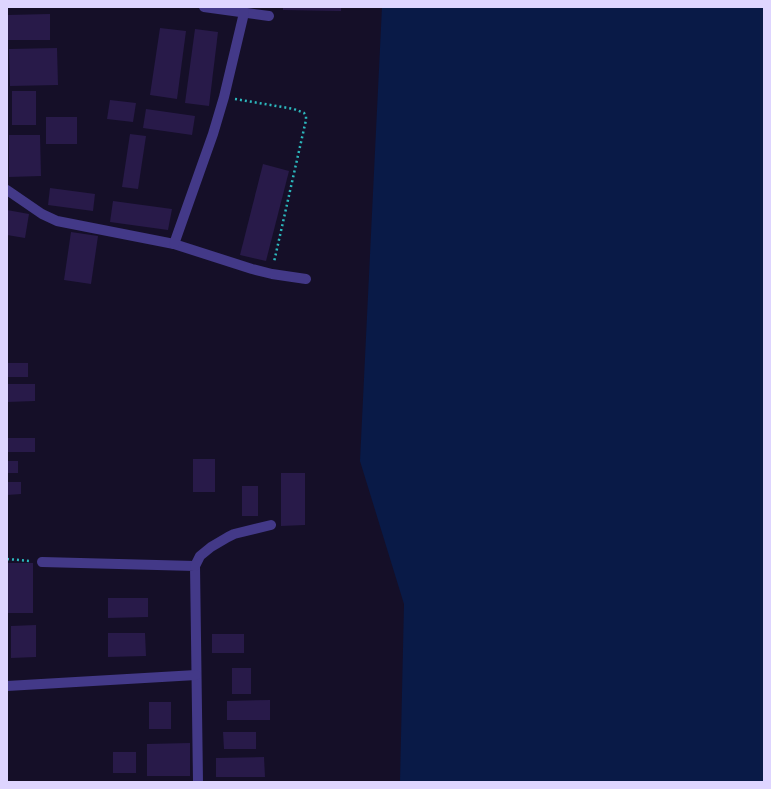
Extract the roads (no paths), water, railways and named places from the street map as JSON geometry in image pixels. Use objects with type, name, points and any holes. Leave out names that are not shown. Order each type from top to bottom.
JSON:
[{"type":"street","points":[[204,7],[269,16]]},
{"type":"street","points":[[174,244],[213,134],[224,97],[244,12]]},
{"type":"street","points":[[7,190],[42,214],[57,221],[174,244],[218,259],[272,274],[306,279]]},
{"type":"street","points":[[198,782],[195,566],[200,556],[211,547],[228,537],[234,534],[271,525]]},
{"type":"street","points":[[42,562],[195,566]]},
{"type":"street","points":[[7,686],[196,675]]},
{"type":"water","points":[[382,7],[764,7],[764,782],[400,782],[404,604],[360,461]]}]
